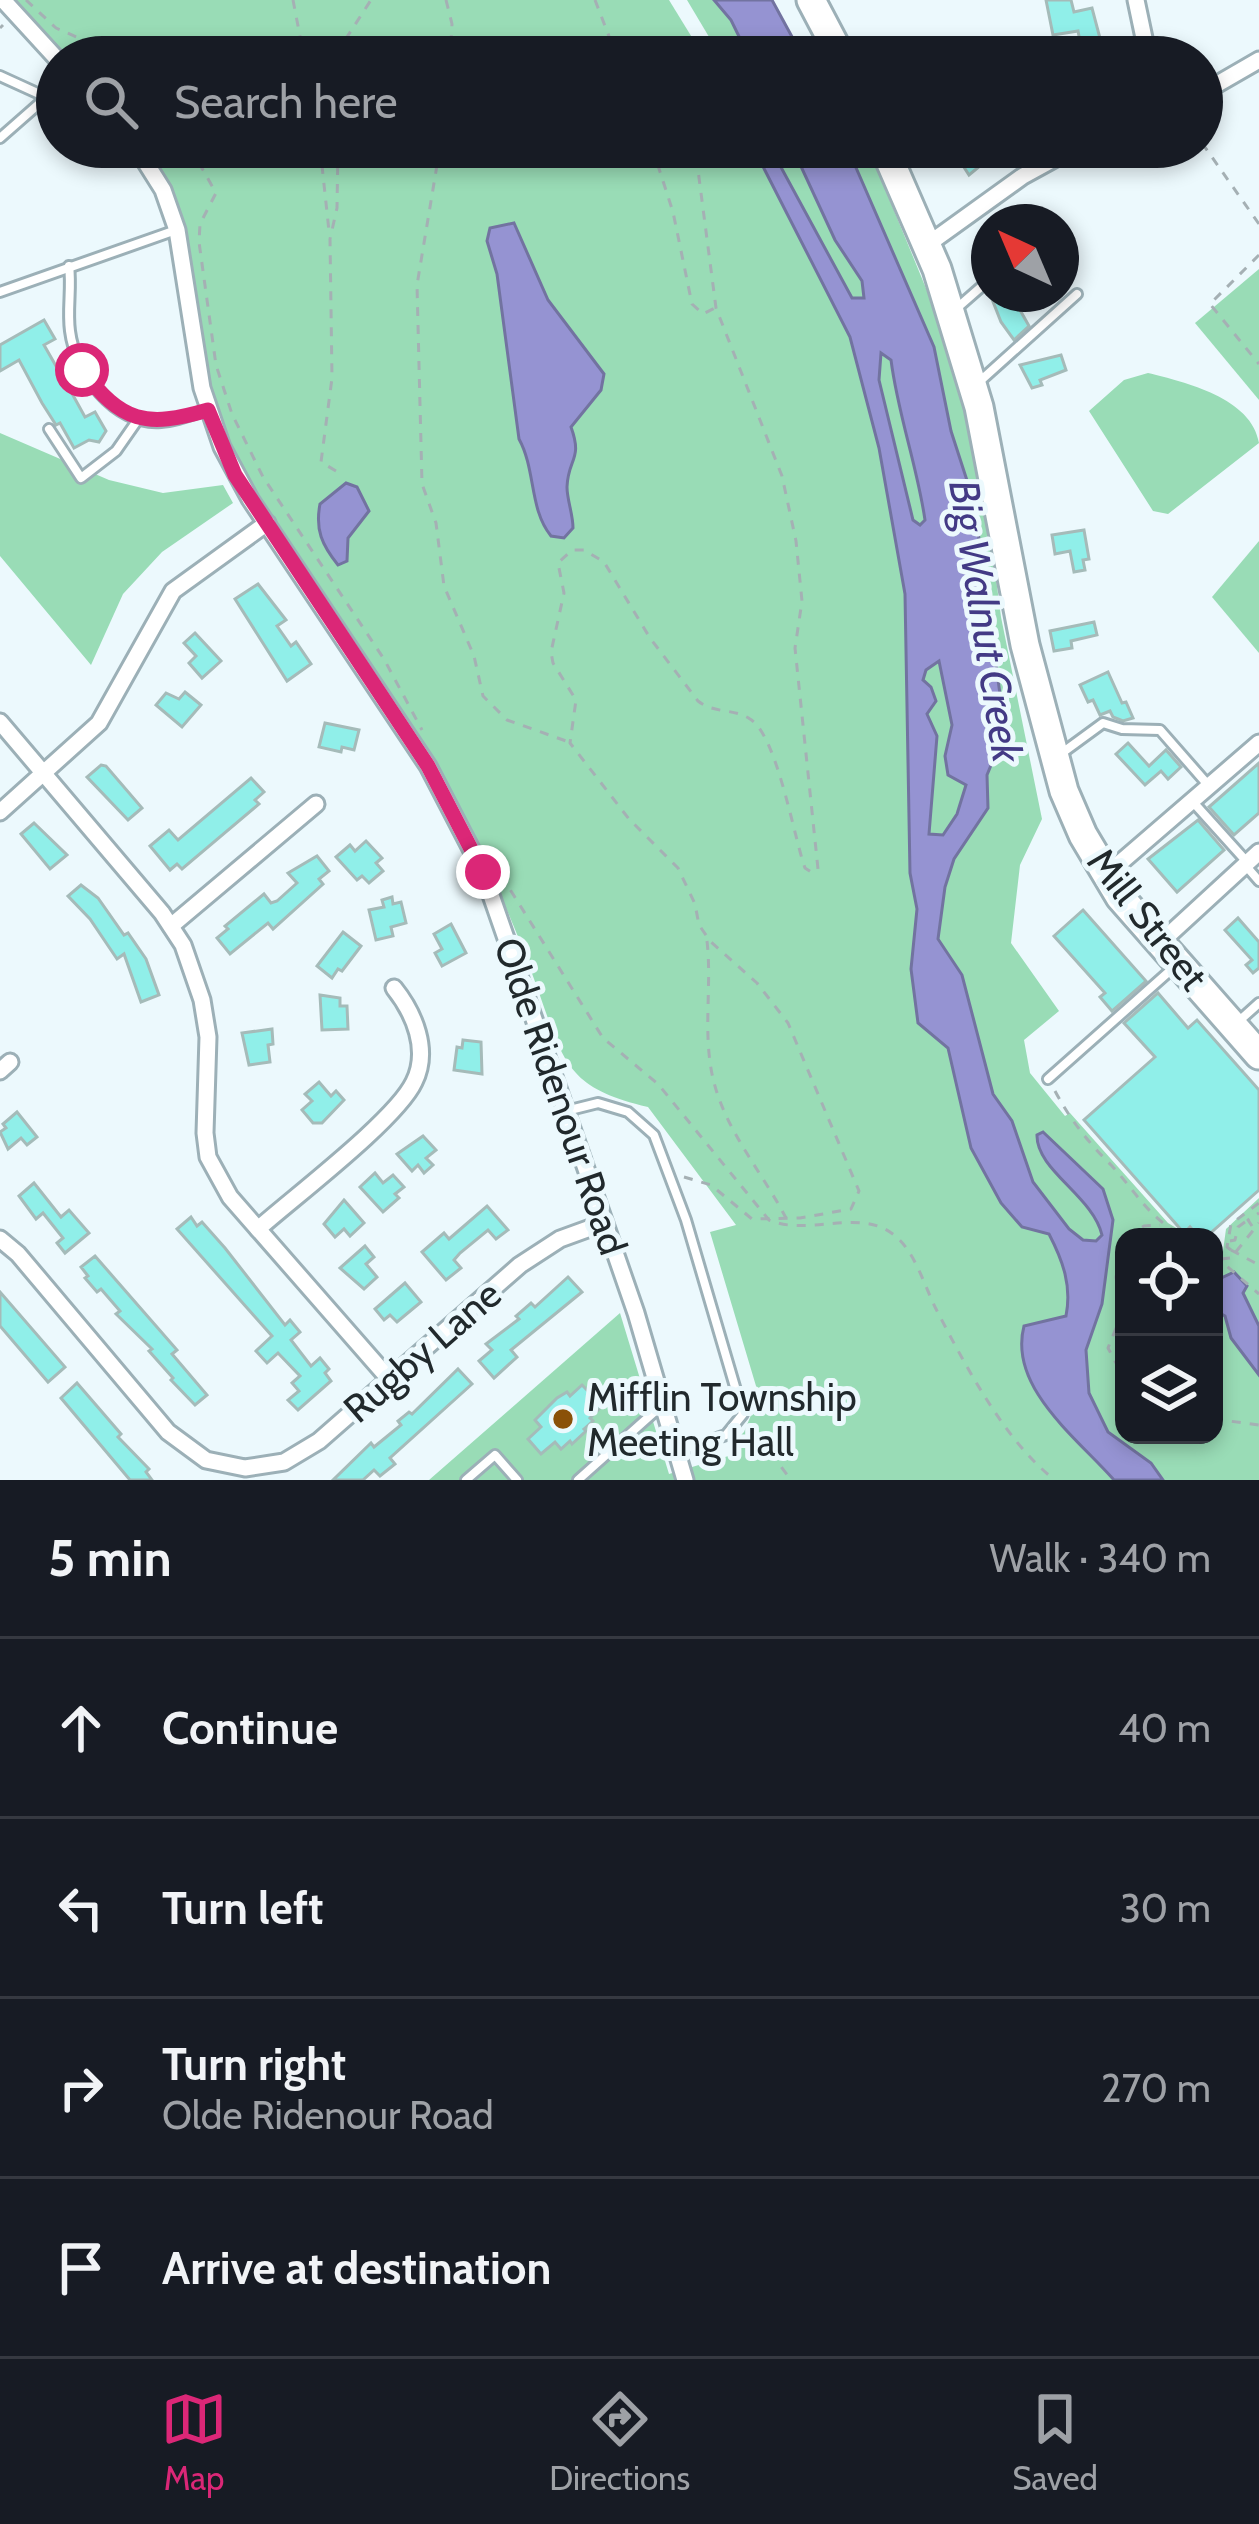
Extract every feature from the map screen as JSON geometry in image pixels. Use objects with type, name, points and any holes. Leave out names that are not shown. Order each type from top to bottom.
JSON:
[{"type":"highway","points":[[811,0],[830,36]]},
{"type":"highway","name":"Mill Street","points":[[893,168],[928,245],[973,387],[1024,645],[1098,884],[1169,953],[1259,1055]]},
{"type":"street","points":[[3,0],[36,36]]},
{"type":"street","points":[[1136,0],[1144,36]]},
{"type":"street","points":[[1223,81],[1259,60]]},
{"type":"street","name":"Olde Ridenour Road","points":[[149,168],[177,230],[208,410],[235,475],[452,806],[490,891],[664,1403],[685,1480]]},
{"type":"street","points":[[928,245],[1040,168]]},
{"type":"street","points":[[0,812],[99,723],[172,591],[267,524]]},
{"type":"street","points":[[0,722],[171,926],[195,974],[208,1037],[206,1150],[230,1197],[390,1380]]},
{"type":"street","points":[[1098,884],[1259,743]]},
{"type":"street","points":[[171,926],[316,804]]},
{"type":"street","points":[[1169,953],[1251,860]]},
{"type":"street","points":[[258,1228],[404,1098],[416,1079],[418,1034],[411,1009],[394,988]]},
{"type":"street","name":"Rugby Lane","points":[[0,1239],[18,1254],[168,1432],[206,1460],[237,1473],[284,1462],[319,1441],[520,1265],[560,1239],[604,1223]]},
{"type":"lane","points":[[0,76],[36,92]]},
{"type":"lane","points":[[0,138],[36,106]]},
{"type":"lane","points":[[0,292],[177,230]]},
{"type":"lane","points":[[69,266],[73,289],[70,336],[82,370],[110,402],[158,422],[208,410]]},
{"type":"lane","points":[[951,313],[971,296]]},
{"type":"lane","points":[[973,387],[1057,312]]},
{"type":"lane","points":[[49,429],[81,478],[116,451],[140,418]]},
{"type":"lane","points":[[1056,757],[1103,723],[1122,729],[1160,730],[1210,786]]},
{"type":"lane","points":[[1192,801],[1251,860],[1259,881]]},
{"type":"lane","points":[[1048,1079],[1169,953]]},
{"type":"lane","points":[[1234,1027],[1259,1003]]},
{"type":"lane","points":[[566,1111],[598,1103],[628,1112],[654,1135],[680,1203],[737,1386],[741,1417],[726,1436],[678,1451]]},
{"type":"lane","points":[[578,1480],[664,1403]]},
{"type":"lane","points":[[466,1480],[495,1455],[517,1480]]},
{"type":"path","points":[[26,0],[56,28],[74,36]]},
{"type":"path","points":[[293,0],[300,36]]},
{"type":"path","points":[[348,36],[371,0]]},
{"type":"path","points":[[446,0],[451,36]]},
{"type":"path","points":[[595,0],[609,36]]},
{"type":"path","points":[[202,168],[216,193],[200,224],[199,242],[220,388],[263,477],[384,659],[427,737]]},
{"type":"path","points":[[322,168],[330,238],[332,378],[321,462],[336,471]]},
{"type":"path","points":[[330,238],[337,208],[338,168]]},
{"type":"path","points":[[436,168],[417,285],[422,484],[436,523],[444,586],[475,656],[483,696],[507,720],[570,743],[629,819],[679,868],[706,936],[705,1015],[713,1078],[745,1154],[787,1219]]},
{"type":"path","points":[[659,168],[692,304],[703,314],[716,308]]},
{"type":"path","points":[[570,743],[576,700],[551,652],[564,593],[559,563],[572,550],[584,550],[604,562],[650,638],[698,701],[706,709],[750,718],[758,727],[806,868],[818,869],[795,648],[802,601],[796,541],[782,476],[716,308],[697,168]]},
{"type":"path","points":[[1220,168],[1259,224]]},
{"type":"path","points":[[1259,255],[1210,304],[1259,364]]},
{"type":"path","points":[[494,863],[603,1038],[658,1084],[769,1220],[786,1227],[867,1223],[894,1234],[1001,1418],[1028,1456],[1055,1480]]},
{"type":"path","points":[[670,1178],[711,1185],[752,1219],[851,1210],[859,1191],[788,1023],[757,983],[706,936]]},
{"type":"path","points":[[1048,1079],[1083,1139],[1168,1228]]},
{"type":"path","points":[[1259,1203],[1231,1224],[1228,1241],[1233,1252],[1259,1265]]},
{"type":"path","points":[[1144,1226],[1147,1209]]},
{"type":"path","points":[[1228,1241],[1235,1240],[1238,1227],[1259,1213]]},
{"type":"path","points":[[1248,1220],[1253,1228]]},
{"type":"path","points":[[1223,1257],[1231,1258],[1259,1223]]},
{"type":"path","points":[[1141,1228],[1162,1225]]},
{"type":"path","points":[[1223,1262],[1259,1294]]},
{"type":"path","points":[[1115,1328],[1108,1348],[1115,1361]]},
{"type":"path","points":[[741,1417],[791,1480]]},
{"type":"path","points":[[1223,1419],[1259,1425]]},
{"type":"green space","points":[[11,0],[669,0],[691,36],[44,36]]},
{"type":"green space","points":[[687,0],[714,0],[739,36],[708,36]]},
{"type":"green space","points":[[160,168],[764,168],[850,337],[879,448],[905,594],[910,873],[917,909],[911,969],[948,1048],[971,1148],[993,1187],[1012,1121],[993,1094],[962,975],[938,939],[954,859],[988,808],[987,775],[1005,731],[974,502],[892,253],[856,168],[877,168],[939,320],[982,471],[1001,617],[1042,819],[1020,865],[1011,943],[1059,1011],[1024,1040],[1030,1073],[1065,1116],[1070,1113],[1176,1228],[1115,1228],[1115,1444],[1223,1444],[1226,1229],[1259,1198],[1259,1480],[429,1480],[620,1313],[669,1474],[735,1454],[732,1444],[744,1432],[759,1396],[710,1232],[736,1225],[648,1107],[600,1091],[572,1069],[503,901],[442,779],[394,699],[253,490],[207,383],[181,215]]},
{"type":"green space","points":[[781,168],[802,168],[835,240],[862,281],[865,298],[852,298]]},
{"type":"green space","points":[[1259,269],[1259,400],[1195,323]]},
{"type":"green space","points":[[881,352],[891,360],[925,520],[919,525],[913,520],[879,380]]},
{"type":"green space","points":[[1148,373],[1198,387],[1231,403],[1254,427],[1259,443],[1168,514],[1153,511],[1089,411],[1124,380]]},
{"type":"green space","points":[[0,433],[109,480],[163,493],[223,485],[233,503],[162,552],[123,594],[91,665],[0,556]]},
{"type":"green space","points":[[1259,541],[1259,653],[1212,597]]},
{"type":"green space","points":[[939,660],[952,725],[945,756],[948,775],[966,784],[943,835],[929,834],[937,736],[927,714],[922,680]]},
{"type":"water","points":[[714,0],[772,0],[792,36],[739,36]]},
{"type":"water","name":"Big Walnut Creek","points":[[764,168],[781,168],[852,298],[864,298],[862,281],[835,240],[802,168],[856,168],[934,347],[951,431],[974,502],[1005,731],[987,775],[988,808],[954,859],[938,939],[962,975],[993,1094],[1012,1121],[1033,1182],[1083,1240],[1096,1241],[1102,1235],[1097,1221],[1045,1160],[1037,1135],[1043,1132],[1103,1189],[1113,1220],[1102,1304],[1086,1350],[1089,1393],[1115,1444],[1125,1444],[1151,1463],[1163,1480],[1114,1480],[1065,1429],[1036,1390],[1026,1370],[1024,1326],[1066,1316],[1068,1294],[1062,1264],[1049,1234],[1022,1227],[1001,1203],[971,1148],[948,1048],[918,1023],[911,969],[917,909],[910,873],[905,594],[879,448],[850,337]],"holes":[[[881,353],[891,360],[922,500],[925,520],[920,525],[913,520],[879,380]],[[939,661],[952,725],[945,756],[948,775],[966,785],[957,814],[943,835],[929,834],[937,736],[927,714],[936,701],[923,680],[926,670]]]},
{"type":"water","points":[[514,223],[548,300],[604,374],[601,390],[571,427],[575,453],[567,487],[573,528],[564,538],[551,536],[544,525],[519,439],[497,274],[487,241],[490,228]]},
{"type":"water","points":[[346,483],[357,487],[369,511],[348,538],[347,561],[338,565],[321,537],[318,522],[320,504]]},
{"type":"water","points":[[1234,1272],[1247,1286],[1243,1293],[1259,1326],[1259,1375],[1231,1338],[1223,1315],[1223,1277]]},
{"type":"building","points":[[1046,0],[1071,0],[1074,12],[1092,8],[1099,36],[1079,36],[1078,31],[1053,35]]},
{"type":"building","points":[[997,312],[1021,312],[1029,326],[1014,340]]},
{"type":"building","points":[[44,320],[55,339],[44,345],[60,373],[71,372],[76,381],[69,388],[85,417],[95,412],[106,431],[99,442],[89,440],[74,448],[19,360],[0,371],[0,345]]},
{"type":"building","points":[[1061,355],[1066,370],[1032,388],[1020,365]]},
{"type":"building","points":[[1084,530],[1089,559],[1083,560],[1085,570],[1074,572],[1070,551],[1055,554],[1052,535]]},
{"type":"building","points":[[258,584],[286,620],[277,626],[311,664],[287,681],[235,599]]},
{"type":"building","points":[[1094,622],[1097,635],[1054,651],[1050,631]]},
{"type":"building","points":[[195,633],[221,661],[202,678],[189,663],[196,656],[184,643]]},
{"type":"building","points":[[1108,672],[1133,718],[1123,721],[1110,711],[1100,715],[1093,700],[1088,702],[1080,685]]},
{"type":"building","points":[[185,692],[201,705],[182,727],[156,705],[166,693],[179,699]]},
{"type":"building","points":[[325,723],[359,730],[354,750],[319,747]]},
{"type":"building","points":[[1128,743],[1149,766],[1166,750],[1181,767],[1168,779],[1161,771],[1145,785],[1116,754]]},
{"type":"building","points":[[1259,763],[1259,813],[1234,835],[1209,807]]},
{"type":"building","points":[[101,765],[142,808],[128,820],[87,777]]},
{"type":"building","points":[[251,778],[264,792],[255,800],[259,804],[182,869],[177,864],[170,870],[150,846],[169,830],[178,840]]},
{"type":"building","points":[[1198,820],[1224,850],[1177,892],[1148,859]]},
{"type":"building","points":[[34,823],[67,855],[50,869],[21,834]]},
{"type":"building","points":[[366,841],[382,858],[376,863],[383,871],[369,883],[362,876],[357,880],[336,857],[350,845],[355,851]]},
{"type":"building","points":[[317,856],[329,871],[319,879],[323,884],[273,929],[268,923],[230,954],[217,938],[228,929],[225,926],[264,894],[271,903],[277,901],[297,883],[288,873]]},
{"type":"building","points":[[81,885],[98,898],[124,935],[128,933],[146,959],[159,995],[141,1002],[124,954],[117,959],[68,896]]},
{"type":"building","points":[[392,897],[393,904],[401,902],[406,923],[391,927],[393,936],[376,940],[369,910],[384,907],[382,900]]},
{"type":"building","points":[[1083,910],[1146,981],[1112,1011],[1100,997],[1105,993],[1054,936]]},
{"type":"building","points":[[1238,918],[1259,942],[1259,968],[1253,973],[1246,965],[1252,960],[1225,930]]},
{"type":"building","points":[[451,924],[466,953],[442,966],[435,953],[442,949],[434,934]]},
{"type":"building","points":[[343,932],[361,946],[332,978],[317,966]]},
{"type":"building","points":[[1158,993],[1188,1028],[1197,1020],[1259,1090],[1259,1190],[1216,1228],[1180,1228],[1084,1120],[1155,1057],[1124,1023]]},
{"type":"building","points":[[320,995],[340,998],[340,1006],[347,1006],[348,1029],[322,1030]]},
{"type":"building","points":[[272,1029],[270,1062],[249,1065],[242,1033]]},
{"type":"building","points":[[463,1040],[481,1042],[482,1074],[454,1070],[457,1047],[462,1048]]},
{"type":"building","points":[[319,1082],[331,1096],[336,1091],[344,1100],[322,1123],[313,1123],[302,1110],[312,1101],[305,1094]]},
{"type":"building","points":[[17,1112],[37,1137],[27,1145],[21,1138],[8,1149],[0,1132]]},
{"type":"building","points":[[423,1136],[436,1150],[426,1158],[433,1165],[424,1173],[418,1165],[412,1171],[397,1154]]},
{"type":"building","points":[[375,1173],[383,1183],[393,1175],[404,1187],[383,1212],[360,1187]]},
{"type":"building","points":[[34,1183],[61,1217],[69,1210],[89,1233],[65,1253],[57,1243],[63,1238],[43,1213],[36,1219],[19,1196]]},
{"type":"building","points":[[344,1200],[364,1223],[350,1236],[344,1229],[335,1237],[324,1224]]},
{"type":"building","points":[[487,1206],[508,1230],[496,1239],[488,1230],[454,1260],[461,1268],[446,1280],[422,1252],[444,1233],[449,1239]]},
{"type":"building","points":[[191,1217],[197,1226],[202,1222],[225,1248],[285,1325],[290,1320],[300,1332],[291,1340],[311,1366],[320,1358],[329,1369],[325,1373],[331,1381],[298,1410],[288,1400],[299,1391],[292,1383],[300,1376],[278,1353],[267,1363],[256,1351],[272,1336],[177,1229]]},
{"type":"building","points":[[365,1246],[374,1257],[366,1264],[377,1277],[364,1289],[340,1268]]},
{"type":"building","points":[[95,1256],[177,1350],[172,1354],[207,1395],[195,1405],[171,1380],[149,1351],[152,1349],[116,1314],[120,1311],[101,1289],[97,1292],[85,1278],[81,1267]]},
{"type":"building","points":[[568,1277],[582,1292],[511,1350],[517,1357],[494,1378],[479,1361],[492,1350],[486,1344]]},
{"type":"building","points":[[405,1283],[421,1302],[397,1322],[390,1315],[384,1320],[375,1309]]},
{"type":"building","points":[[0,1292],[65,1367],[48,1382],[0,1326]]},
{"type":"building","points":[[458,1369],[472,1384],[390,1458],[395,1464],[380,1476],[374,1470],[363,1480],[333,1480],[371,1443],[374,1447],[401,1425],[398,1421],[412,1414]]},
{"type":"building","points":[[77,1383],[149,1469],[146,1472],[152,1480],[130,1480],[61,1398]]},
{"type":"building","name":"Mifflin Township Meeting Hall","points":[[582,1385],[601,1398],[597,1402],[601,1407],[590,1418],[593,1421],[572,1444],[561,1449],[555,1442],[541,1454],[528,1439],[541,1427],[535,1420],[557,1398],[567,1392],[570,1396]]},
{"type":"place","name":"Mifflin Township Meeting Hall","points":[[563,1419]]},
{"type":"route","points":[[82,370],[110,402],[146,421],[208,410],[235,475],[428,766],[483,872]]}]
